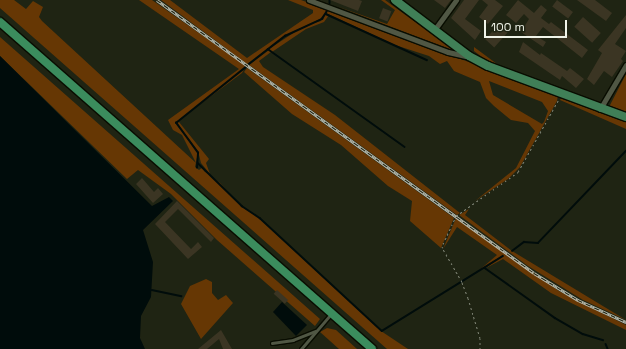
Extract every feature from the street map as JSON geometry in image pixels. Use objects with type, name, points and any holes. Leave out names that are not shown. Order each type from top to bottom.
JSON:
[{"type":"highway","points":[[0,22],[372,349]]},
{"type":"main road","points":[[395,0],[469,56],[600,109],[626,117]]},
{"type":"street","points":[[309,0],[448,52],[469,56]]},
{"type":"street","points":[[435,29],[456,0]]},
{"type":"street","points":[[600,109],[626,65]]},
{"type":"lane","points":[[301,349],[331,314]]},
{"type":"lane","points":[[272,343],[293,340],[316,331]]},
{"type":"path","points":[[480,349],[480,338],[468,298],[442,248],[442,244],[456,216],[518,172],[551,119],[562,93]]},
{"type":"shaded area","points":[[0,0],[14,0],[26,9],[33,1],[43,7],[39,17],[42,21],[196,163],[195,167],[199,170],[203,167],[204,171],[220,183],[242,207],[259,218],[381,331],[408,349],[387,349],[0,8]]},
{"type":"shaded area","points":[[139,0],[152,0],[246,66],[242,73],[175,123],[198,153],[196,163],[182,135],[173,130],[168,120],[239,69]]},
{"type":"shaded area","points":[[161,0],[170,0],[247,58],[313,13],[313,10],[288,0],[301,0],[558,95],[557,101],[520,167],[508,179],[475,201],[516,168],[535,131],[528,123],[511,120],[486,98],[480,82],[454,71],[447,61],[440,64],[429,56],[395,45],[326,13],[327,11],[320,19],[286,35],[247,64]],"holes":[[[489,81],[542,102],[548,111],[542,124],[493,95]]]},
{"type":"shaded area","points":[[381,0],[385,0],[455,51],[336,6],[387,24],[395,10]]},
{"type":"shaded area","points":[[326,14],[329,15],[324,22],[306,29],[272,52],[269,49],[304,26],[321,21]]},
{"type":"shaded area","points":[[0,37],[320,319],[315,326],[217,240],[171,194],[138,170],[127,179],[0,56]]},
{"type":"shaded area","points":[[474,47],[497,64],[601,105],[494,66],[474,51]]},
{"type":"shaded area","points":[[269,50],[271,52],[259,61],[263,67],[335,115],[460,213],[457,215],[249,65]]},
{"type":"shaded area","points":[[0,56],[152,206],[169,197],[173,201],[143,230],[153,262],[151,297],[141,316],[140,338],[145,349],[0,349]]},
{"type":"shaded area","points":[[247,68],[454,218],[441,248],[410,221],[412,201],[388,186],[341,145],[292,114],[244,72]]},
{"type":"shaded area","points":[[626,74],[626,114],[609,107]]},
{"type":"shaded area","points":[[562,96],[626,120],[626,129],[560,100]]},
{"type":"shaded area","points":[[179,122],[209,159],[206,163],[210,174],[201,163],[198,151],[177,123]]},
{"type":"shaded area","points":[[469,209],[465,215],[512,251],[626,320],[583,300],[528,266],[459,215]]},
{"type":"shaded area","points":[[456,218],[559,291],[626,325],[626,330],[551,293],[503,259],[486,268],[503,255],[477,272],[497,255],[457,227],[443,249]]},
{"type":"shaded area","points":[[206,279],[212,282],[212,293],[218,300],[226,295],[233,303],[201,339],[181,304],[190,286]]},
{"type":"shaded area","points":[[282,302],[307,325],[296,336],[273,312]]},
{"type":"shaded area","points":[[327,328],[336,330],[357,349],[339,349],[320,332]]},
{"type":"building","points":[[330,0],[359,0],[362,1],[358,11]]},
{"type":"building","points":[[434,0],[451,0],[445,8]]},
{"type":"building","points":[[464,0],[479,0],[465,19],[481,31],[475,40],[451,18]]},
{"type":"building","points":[[482,0],[495,0],[503,6],[488,24],[479,17],[488,5]]},
{"type":"building","points":[[518,0],[534,13],[541,5],[547,10],[541,18],[549,24],[551,22],[588,50],[582,58],[543,27],[536,36],[546,42],[543,47],[521,32],[529,19],[524,14],[516,23],[506,15]]},
{"type":"building","points":[[557,0],[573,12],[568,18],[552,6]]},
{"type":"building","points":[[577,0],[595,0],[612,13],[606,21]]},
{"type":"building","points":[[383,8],[391,11],[387,21],[379,18]]},
{"type":"building","points":[[626,15],[626,28],[615,44],[626,51],[621,59],[623,61],[612,77],[604,71],[594,85],[587,79],[602,53],[598,50]]},
{"type":"building","points":[[583,17],[601,33],[592,43],[574,27]]},
{"type":"building","points":[[500,23],[509,31],[494,47],[485,39]]},
{"type":"building","points":[[523,42],[540,55],[541,53],[567,71],[570,68],[584,79],[576,88],[562,76],[560,80],[519,52]]},
{"type":"building","points":[[142,178],[154,192],[158,188],[163,194],[153,203],[136,184]]},
{"type":"building","points":[[177,201],[214,238],[211,242],[178,209],[165,222],[191,249],[198,242],[202,247],[188,259],[155,224]]},
{"type":"building","points":[[277,290],[288,300],[285,304],[274,294]]},
{"type":"building","points":[[221,330],[232,349],[223,349],[219,339],[207,349],[198,349]]},
{"type":"waterway","points":[[249,64],[285,36],[322,19],[327,11]]},
{"type":"waterway","points":[[326,14],[427,60]]},
{"type":"waterway","points":[[268,49],[405,147]]},
{"type":"waterway","points":[[197,168],[198,153],[176,123],[246,67]]},
{"type":"waterway","points":[[512,251],[524,242],[538,243],[626,151]]},
{"type":"waterway","points":[[198,163],[242,206],[260,218],[382,331],[503,256]]},
{"type":"waterway","points":[[485,268],[555,318],[583,334],[603,340]]},
{"type":"waterway","points":[[152,290],[181,296]]},
{"type":"waterway","points":[[606,344],[608,349]]},
{"type":"railway","points":[[157,0],[534,273],[578,300],[626,322]]}]
